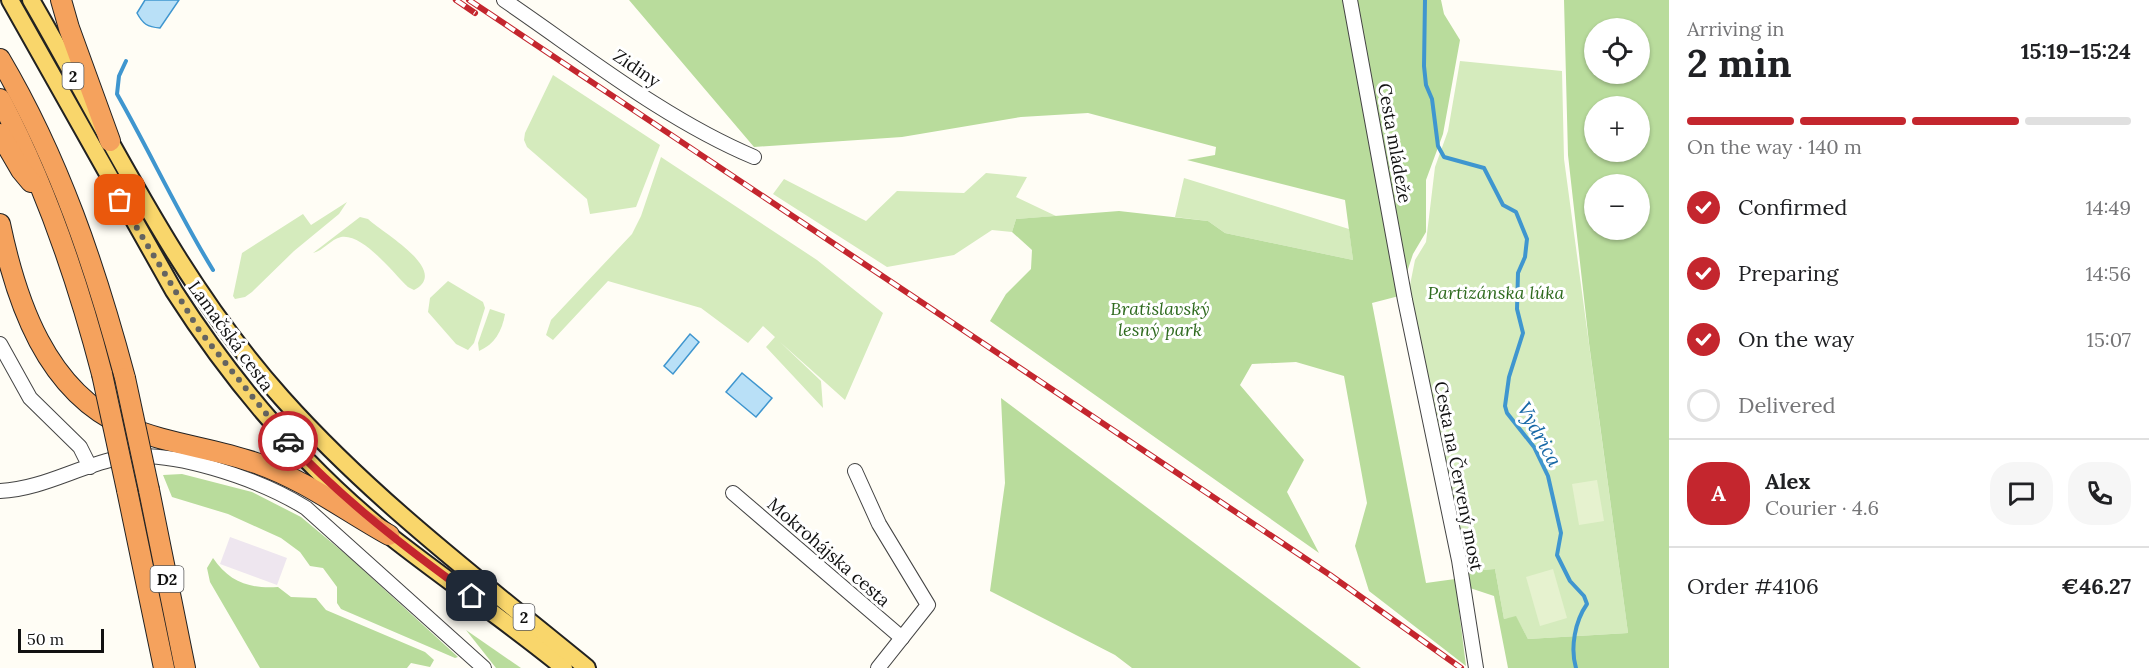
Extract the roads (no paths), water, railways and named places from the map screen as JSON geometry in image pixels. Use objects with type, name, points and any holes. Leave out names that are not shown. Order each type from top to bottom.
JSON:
[{"type":"highway","points":[[61,0],[110,141]]},
{"type":"highway","name":"D2","points":[[0,59],[41,135],[67,194],[99,282],[125,378],[185,668]]},
{"type":"highway","name":"D2","points":[[0,99],[47,199],[76,281],[102,374],[164,668]]},
{"type":"highway","points":[[0,134],[21,170],[47,199]]},
{"type":"highway","points":[[0,224],[20,299],[29,322],[53,364],[78,395],[124,425],[271,468],[330,498],[389,535]]},
{"type":"main road","name":"Lamačská cesta","points":[[10,0],[141,237],[199,330],[286,439],[322,476],[389,535],[523,634],[564,668]]},
{"type":"main road","name":"Lamačská cesta","points":[[31,0],[182,265],[230,334],[281,398],[368,486],[587,668]]},
{"type":"street","name":"Zidiny","points":[[504,0],[679,119],[725,145],[754,157]]},
{"type":"street","name":"Cesta mládeže","points":[[1350,0],[1404,292]]},
{"type":"street","name":"Cesta na Červený most","points":[[1404,292],[1459,560],[1476,668]]},
{"type":"street","points":[[0,344],[30,398],[80,447],[90,467]]},
{"type":"street","points":[[0,491],[18,490],[50,482],[117,458],[155,457],[205,467],[255,481],[282,492],[338,534],[484,668]]},
{"type":"street","name":"Mokrohájska cesta","points":[[855,471],[879,524],[928,605],[878,668]]},
{"type":"street","name":"Mokrohájska cesta","points":[[733,493],[902,638]]},
{"type":"water","points":[[145,0],[179,0],[160,28],[146,24],[137,13]]},
{"type":"water","points":[[690,334],[699,342],[673,374],[664,366]]},
{"type":"water","points":[[742,373],[772,398],[756,417],[726,392]]},
{"type":"waterway","name":"Vydrica","points":[[1425,0],[1424,66],[1426,85],[1432,99],[1438,146],[1444,157],[1484,168],[1503,205],[1516,212],[1527,239],[1525,257],[1518,273],[1517,309],[1523,333],[1509,377],[1505,406],[1507,413],[1534,447],[1548,476],[1561,533],[1557,555],[1570,581],[1584,596],[1587,604],[1579,618],[1575,635],[1576,668]]},
{"type":"waterway","points":[[126,61],[119,76],[117,94],[213,270]]},
{"type":"railway","points":[[456,0],[475,13]]},
{"type":"railway","points":[[469,0],[1330,575],[1461,668]]},
{"type":"park label","name":"Partizánska lúka","points":[[1496,292]]},
{"type":"park label","name":"Bratislavský lesný park","points":[[1160,318]]}]
